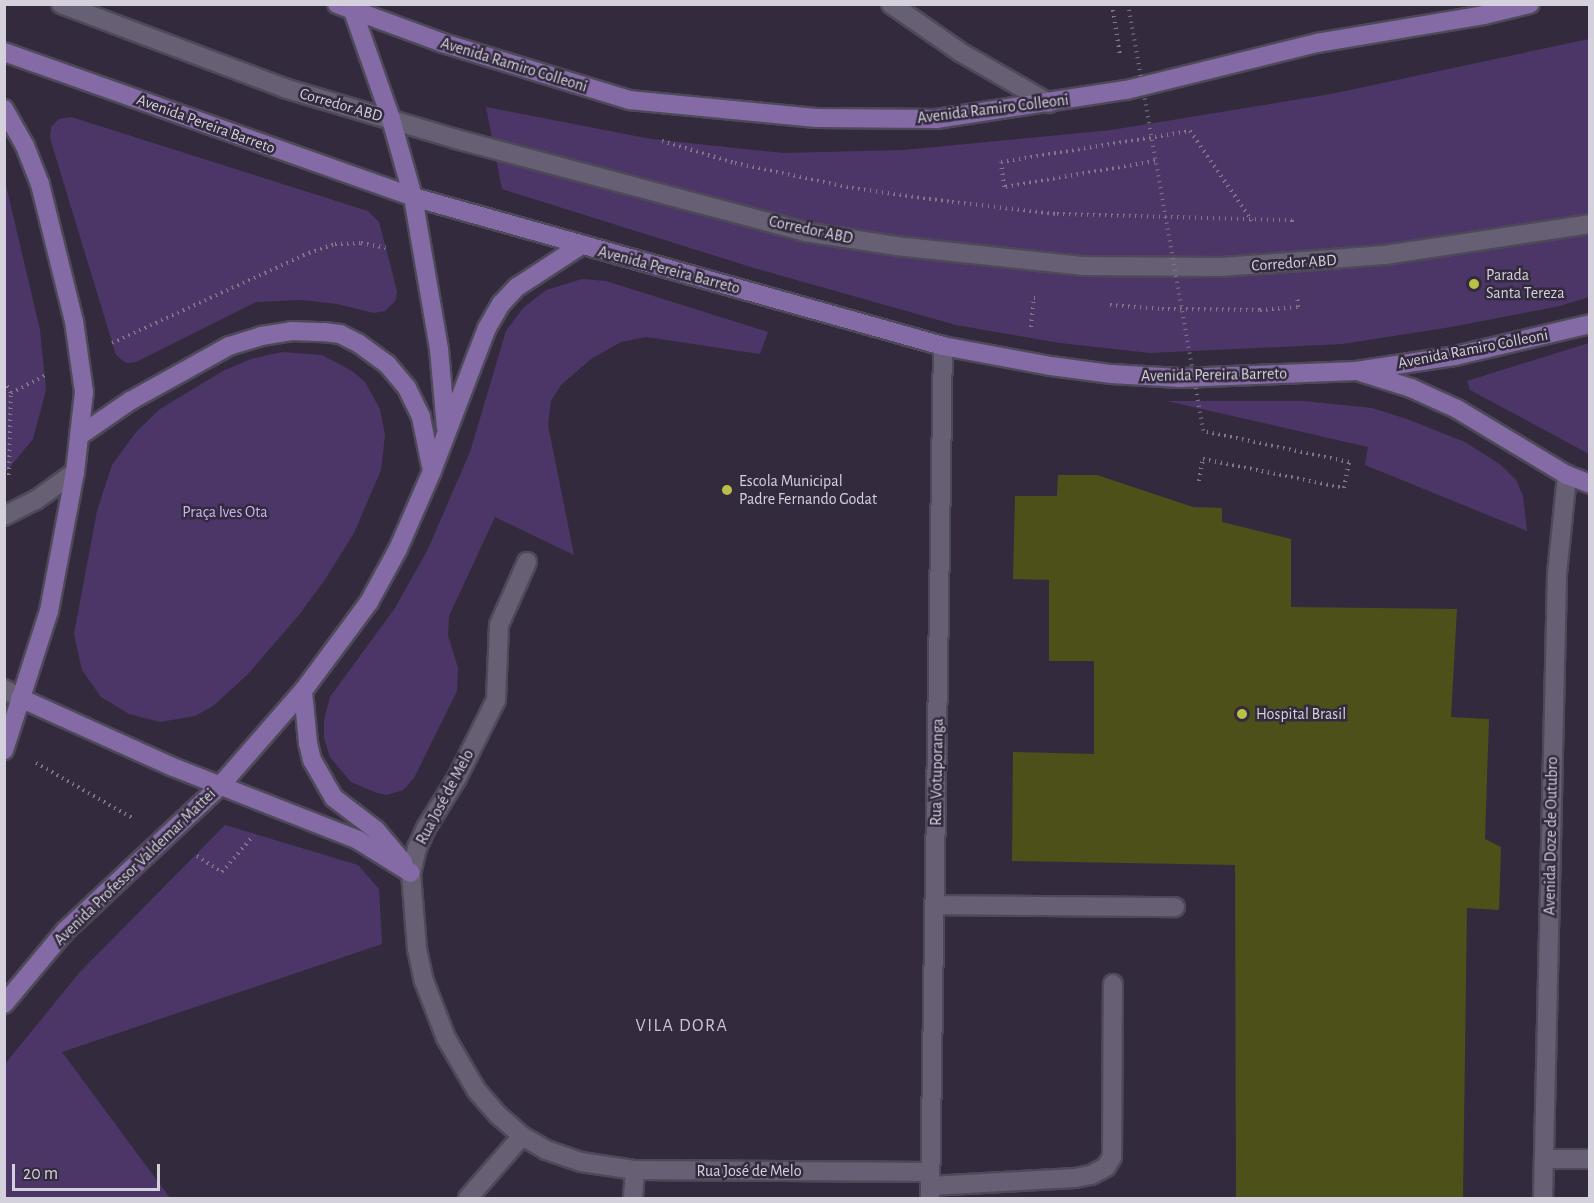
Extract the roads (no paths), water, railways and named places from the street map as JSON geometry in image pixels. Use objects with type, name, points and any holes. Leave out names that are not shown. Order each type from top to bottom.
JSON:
[{"type":"main road","name":"Avenida Ramiro Colleoni","points":[[346,7],[443,44],[629,100],[740,112],[864,119],[936,119],[1049,104],[1126,90],[1317,43],[1485,15],[1530,4]]},
{"type":"main road","points":[[346,7],[391,119],[412,197],[439,349],[447,433]]},
{"type":"main road","name":"Avenida Pereira Barreto","points":[[4,52],[412,197],[580,246],[944,346],[1051,366],[1112,374],[1180,378],[1356,371]]},
{"type":"main road","points":[[4,109],[25,146],[40,184],[74,321],[84,392],[75,472],[49,611],[12,694],[4,750]]},
{"type":"main road","points":[[220,786],[303,691],[369,602],[398,549],[432,471],[486,328],[501,304],[517,287],[580,246]]},
{"type":"main road","name":"Avenida Ramiro Colleoni","points":[[1356,371],[1455,356],[1590,324]]},
{"type":"main road","points":[[79,436],[130,401],[229,346],[261,336],[291,331],[324,332],[340,334],[358,343],[387,364],[407,388],[421,417],[432,471]]},
{"type":"main road","points":[[1356,371],[1411,388],[1457,410],[1567,475],[1590,484]]},
{"type":"main road","points":[[303,691],[312,760],[324,782],[334,798],[376,830],[411,873]]},
{"type":"main road","points":[[12,694],[123,746],[358,840],[411,873]]},
{"type":"main road","name":"Avenida Professor Valdemar Mattei","points":[[4,1004],[65,931],[220,786]]},
{"type":"street","name":"Corredor ABD","points":[[61,4],[284,88],[537,162],[805,232],[896,246],[1083,266],[1221,267],[1295,264],[1385,255],[1590,224]]},
{"type":"street","points":[[891,4],[960,52],[1049,104]]},
{"type":"street","name":"Rua Votuporanga","points":[[930,1186],[944,346]]},
{"type":"street","points":[[4,516],[36,500],[75,472]]},
{"type":"street","name":"Avenida Doze de Outubro","points":[[1543,1198],[1557,574],[1567,475]]},
{"type":"street","name":"Rua José de Melo","points":[[527,562],[499,625],[496,700],[457,778],[426,828],[417,848],[411,873],[417,949],[424,981],[446,1038],[477,1091],[498,1116],[522,1136],[546,1150],[581,1162],[635,1170],[930,1186],[1075,1178],[1091,1175],[1106,1167],[1112,1157],[1113,984]]},
{"type":"street","points":[[935,905],[1175,907]]},
{"type":"street","points":[[468,1198],[522,1136]]},
{"type":"street","points":[[1544,1159],[1590,1159]]},
{"type":"street","points":[[633,1198],[635,1170]]},
{"type":"place","name":"Parada Santa Tereza","points":[[1474,284]]},
{"type":"place","name":"Escola Municipal Padre Fernando Godat","points":[[727,490]]},
{"type":"place","name":"Hospital Brasil","points":[[1242,714]]},
{"type":"district","name":"VILA DORA","points":[[682,1026]]},
{"type":"park label","name":"Praça Ives Ota","points":[[225,512]]}]
